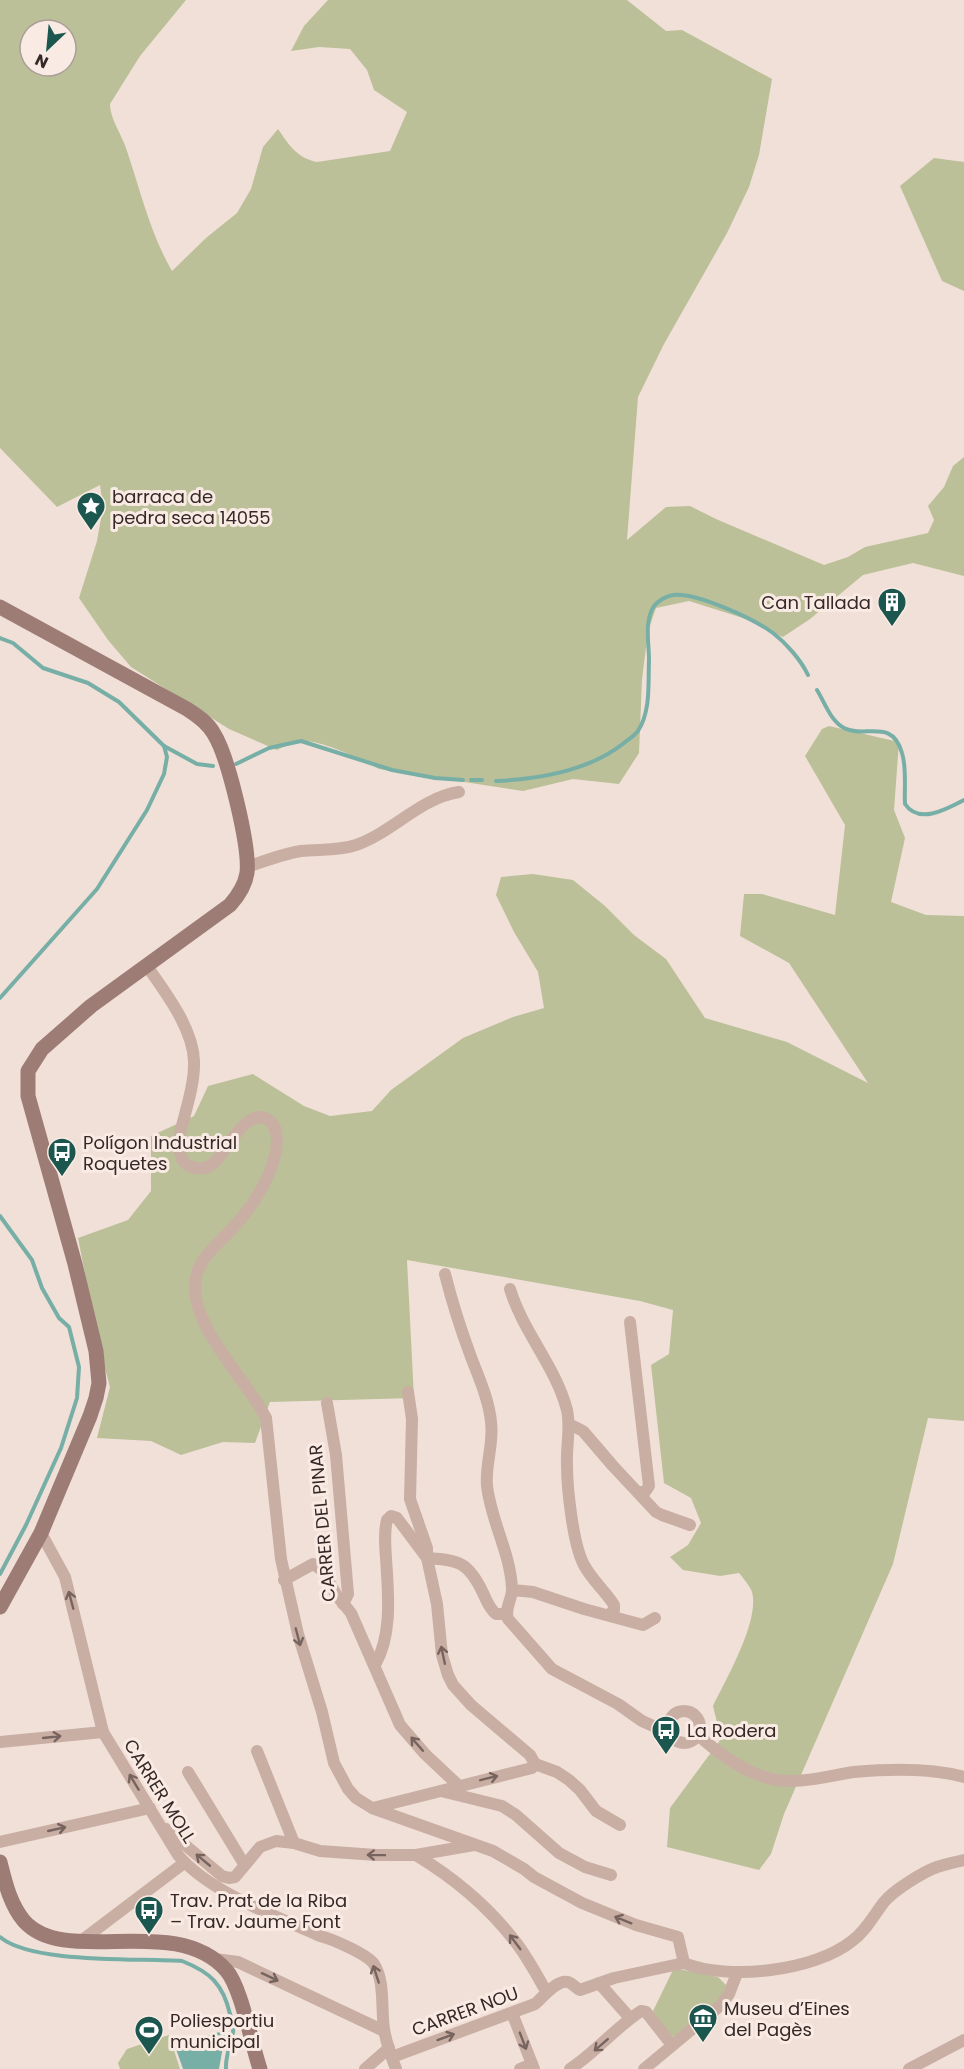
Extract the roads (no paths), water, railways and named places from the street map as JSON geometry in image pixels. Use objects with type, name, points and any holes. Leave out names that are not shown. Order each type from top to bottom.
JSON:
[{"type":"street","points":[[0,607],[187,709],[209,726],[222,751],[240,820],[247,867],[242,889],[230,905],[91,1006],[35,1057],[28,1071],[28,1096],[75,1264],[96,1351],[99,1376],[98,1390],[90,1416],[41,1533],[0,1607]]},
{"type":"street","points":[[247,867],[299,852],[353,846],[398,822],[434,799],[459,792]]},
{"type":"street","points":[[147,966],[171,1001],[188,1036],[194,1059],[193,1077],[179,1138],[178,1149],[182,1160],[189,1166],[199,1169],[206,1168],[218,1159],[239,1128],[254,1120],[264,1118],[268,1120],[275,1128],[277,1136],[275,1158],[261,1187],[242,1217],[207,1254],[196,1278],[195,1294],[205,1325],[255,1398],[267,1424],[284,1580],[303,1653],[322,1712],[334,1763],[348,1789],[356,1798],[372,1808],[493,1851],[582,1903],[636,1925],[678,1938],[684,1963]]},
{"type":"street","points":[[445,1274],[489,1409],[492,1429],[487,1486],[508,1561],[512,1590],[506,1614],[508,1619],[552,1669],[618,1704],[642,1721],[669,1733]]},
{"type":"street","points":[[510,1289],[514,1304],[562,1395],[569,1424],[567,1478],[576,1537],[585,1566],[614,1605],[614,1610],[609,1616]]},
{"type":"street","points":[[630,1322],[649,1486],[645,1492],[638,1492]]},
{"type":"street","points":[[408,1392],[412,1419],[410,1499],[427,1548],[437,1604],[442,1655],[453,1685],[471,1705],[530,1755],[534,1764],[557,1772],[569,1780],[596,1811],[620,1825]]},
{"type":"street","name":"CARRER DEL PINAR","points":[[327,1403],[336,1455],[348,1594],[344,1604],[351,1613],[400,1725],[425,1754],[458,1785]]},
{"type":"street","points":[[569,1424],[583,1431],[612,1466],[662,1515],[690,1525]]},
{"type":"street","points":[[375,1665],[382,1653],[386,1627],[388,1598],[385,1534],[387,1520],[391,1516],[397,1518],[427,1558],[453,1560],[464,1565],[474,1575],[490,1608],[496,1614],[506,1614]]},
{"type":"street","name":"CARRER MOLL","points":[[41,1533],[65,1577],[103,1732],[184,1863],[213,1886],[368,1959],[374,1965],[379,1979],[384,2031],[392,2058]]},
{"type":"street","points":[[284,1580],[314,1564],[322,1570],[344,1604]]},
{"type":"street","points":[[512,1590],[533,1592],[643,1625],[655,1618]]},
{"type":"street","points":[[683,1710],[693,1713],[700,1727],[698,1735],[692,1741],[681,1743],[672,1738],[667,1728],[670,1718],[673,1714],[683,1710]]},
{"type":"street","points":[[0,1742],[103,1732]]},
{"type":"street","points":[[698,1735],[718,1751],[746,1768],[763,1777],[776,1780],[789,1781],[857,1772],[928,1770],[964,1777]]},
{"type":"street","points":[[256,1751],[294,1843]]},
{"type":"street","points":[[372,1808],[532,1768],[534,1764]]},
{"type":"street","points":[[188,1772],[244,1864]]},
{"type":"street","points":[[438,1791],[502,1806],[516,1815],[560,1853],[585,1867],[611,1875]]},
{"type":"street","points":[[397,1816],[396,1806],[402,1800]]},
{"type":"street","points":[[0,1842],[150,1808]]},
{"type":"street","points":[[159,1823],[222,1876],[229,1878],[235,1877],[244,1864],[264,1844],[276,1841],[333,1852],[416,1856],[475,1845]]},
{"type":"street","points":[[416,1856],[453,1878],[488,1911],[515,1940],[546,1991],[566,1981],[580,1990],[599,1983],[684,1963],[710,1970],[737,1973],[800,1964],[831,1954],[846,1945],[859,1935],[892,1894],[934,1868],[964,1860]]},
{"type":"street","points":[[0,1862],[15,1906],[28,1925],[43,1935],[81,1941],[172,1943],[198,1950],[215,1959],[227,1970],[235,1984],[260,2069]]},
{"type":"street","points":[[81,1941],[184,1863]]},
{"type":"street","points":[[215,1959],[238,1962],[384,2031]]},
{"type":"street","points":[[644,2069],[721,2005],[729,1994],[737,1973]]},
{"type":"street","points":[[599,1983],[630,2018]]},
{"type":"street","name":"CARRER NOU","points":[[392,2058],[535,2004],[546,1991]]},
{"type":"street","points":[[570,2069],[584,2060],[640,2011],[646,2012],[672,2044]]},
{"type":"street","points":[[512,2013],[533,2067],[520,2069]]},
{"type":"street","points":[[909,2069],[964,2040]]},
{"type":"street","points":[[365,2069],[392,2058]]},
{"type":"water","points":[[226,2030],[219,2069],[183,2069],[175,2046]]},
{"type":"waterway","points":[[496,781],[530,778],[580,767],[610,753],[636,733],[645,715],[648,697],[649,618],[654,606],[668,596],[683,595],[710,602],[764,627],[788,647],[808,675]]},
{"type":"waterway","points":[[0,638],[13,643],[43,668],[88,683],[119,702],[164,746],[167,757],[164,774],[147,810],[97,889],[0,998]]},
{"type":"waterway","points":[[817,690],[831,716],[839,725],[852,731],[877,731],[892,735],[902,753],[905,804],[911,810],[918,814],[933,813],[964,800]]},
{"type":"waterway","points":[[236,764],[269,748],[301,741],[392,770],[435,778],[463,780]]},
{"type":"waterway","points":[[164,746],[197,764],[213,766]]},
{"type":"waterway","points":[[471,780],[482,780]]},
{"type":"waterway","points":[[0,1216],[32,1260],[42,1288],[59,1318],[69,1327],[79,1367],[77,1398],[61,1448],[26,1525],[0,1574]]},
{"type":"waterway","points":[[0,1937],[15,1946],[60,1956],[182,1961],[200,1970],[214,1980],[219,1987],[232,2021],[233,2032],[226,2069]]},
{"type":"place","name":"barraca de pedra seca 14055","points":[[91,532]]},
{"type":"place","name":"Can Tallada","points":[[892,628]]},
{"type":"place","name":"Polígon Industrial Roquetes","points":[[62,1178]]},
{"type":"place","name":"La Rodera","points":[[666,1756]]},
{"type":"place","name":"Trav. Prat de la Riba – Trav. Jaume Font","points":[[149,1936]]},
{"type":"place","name":"Museu d’Eines del Pagès","points":[[703,2044]]},
{"type":"place","name":"Poliesportiu municipal","points":[[149,2056]]}]
